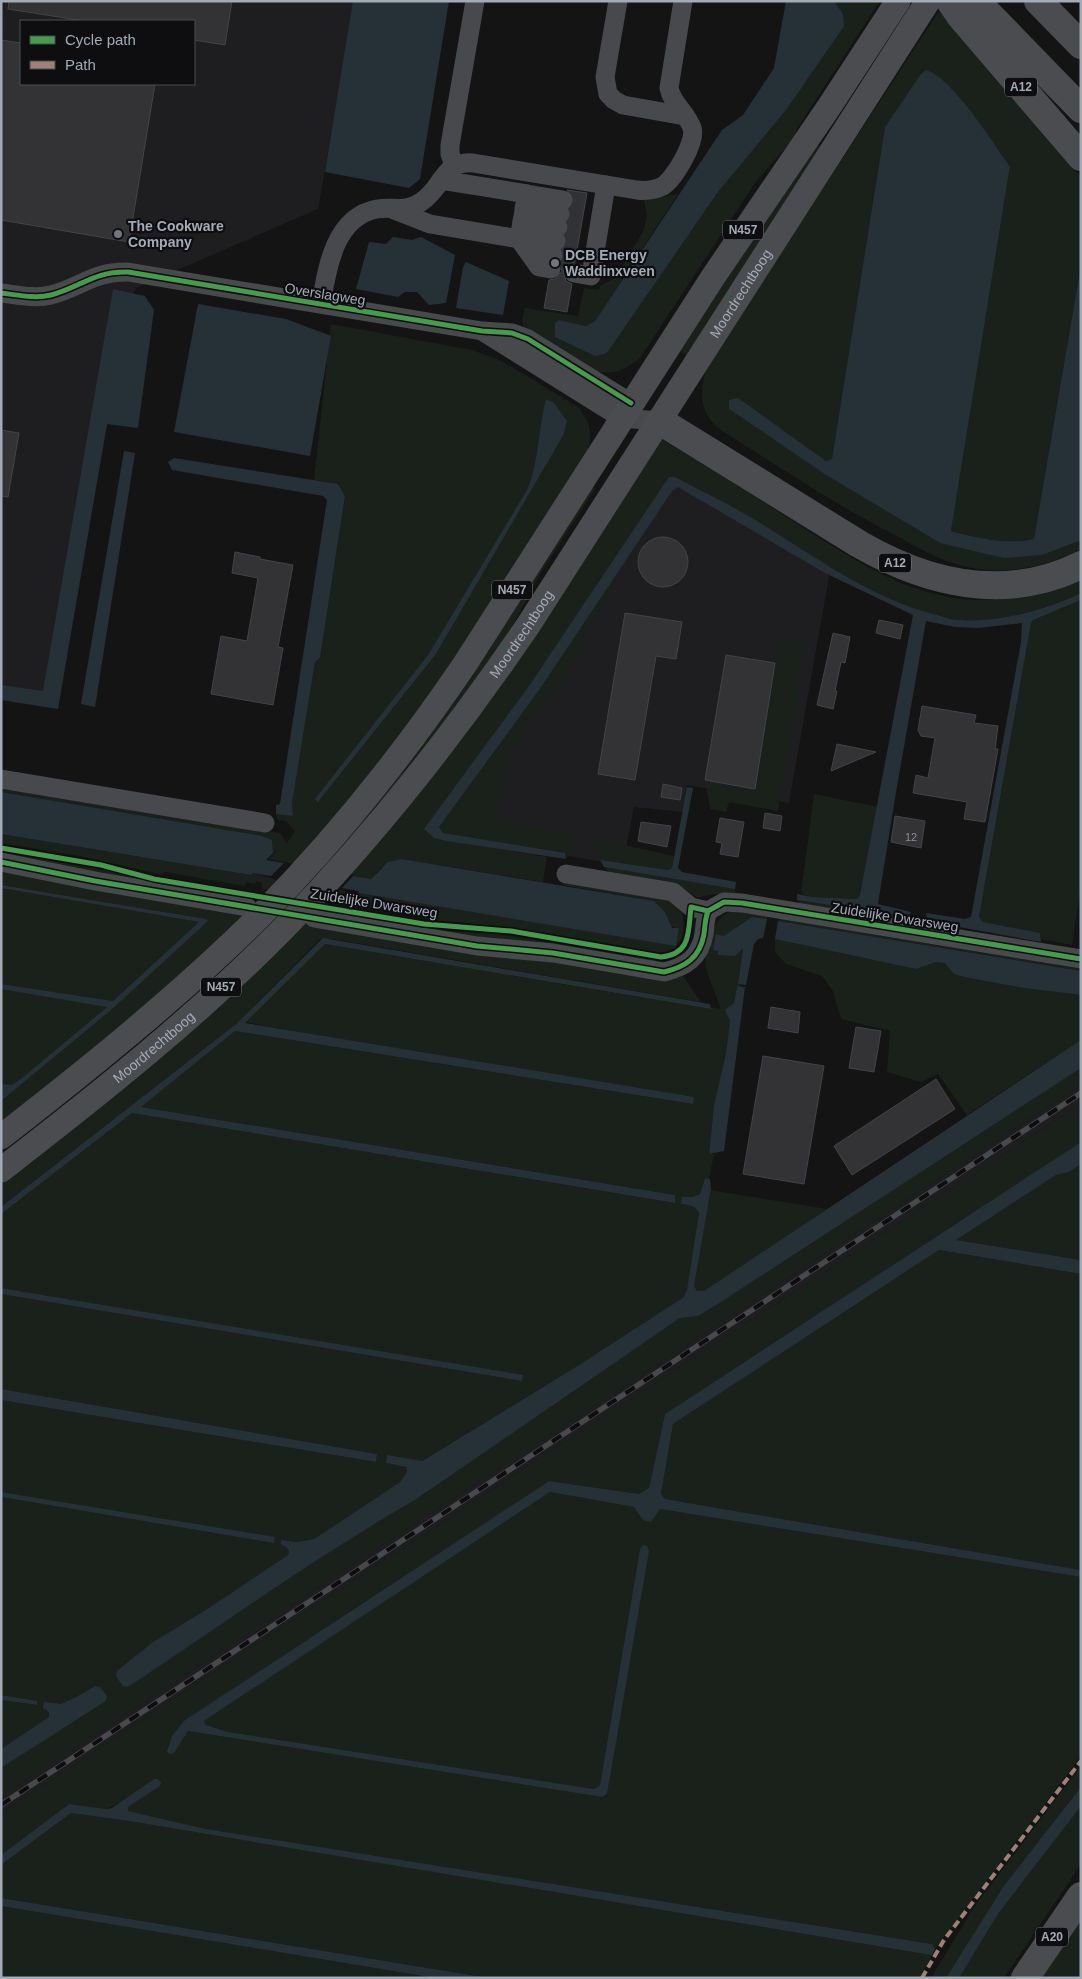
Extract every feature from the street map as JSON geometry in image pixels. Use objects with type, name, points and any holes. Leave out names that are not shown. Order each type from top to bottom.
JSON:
[{"type":"highway","name":"A12","points":[[950,1],[961,17],[1081,157]]},
{"type":"highway","name":"A12","points":[[976,1],[1081,109]]},
{"type":"highway","points":[[1038,1],[1081,45]]},
{"type":"highway","name":"A12","points":[[660,421],[859,544],[892,561],[924,574],[968,584],[1006,584],[1048,577],[1081,564]]},
{"type":"highway","name":"A20","points":[[1025,1978],[1081,1896]]},
{"type":"main road","name":"Moordrechtboog","points":[[1,1137],[90,1068],[213,960],[260,915],[357,809],[398,759],[436,707],[731,249],[829,107],[898,1]]},
{"type":"main road","name":"Moordrechtboog","points":[[1,1170],[107,1088],[179,1026],[280,932],[340,868],[417,778],[475,701],[529,624],[928,1]]},
{"type":"main road","name":"Overslagweg","points":[[626,410],[660,421]]},
{"type":"street","points":[[454,165],[450,154],[450,145],[475,1]]},
{"type":"street","points":[[618,1],[605,77],[608,94],[623,105],[685,116]]},
{"type":"street","points":[[321,304],[330,260],[336,244],[345,229],[364,214],[380,209],[408,209],[421,202],[435,190],[446,173],[454,165],[473,163],[642,190],[655,189],[666,184],[692,144],[693,131],[672,97],[670,88],[683,1]]},
{"type":"street","points":[[442,180],[557,234]]},
{"type":"street","points":[[588,236],[606,185]]},
{"type":"street","points":[[392,209],[426,223],[522,219],[557,234]]},
{"type":"street","points":[[522,219],[542,253],[557,234]]},
{"type":"street","name":"Overslagweg","points":[[1,292],[41,297],[52,295],[103,274],[128,272],[482,331],[512,333],[528,339],[626,410]]},
{"type":"street","points":[[1,779],[265,823]]},
{"type":"street","points":[[1,862],[95,881],[247,907]]},
{"type":"street","points":[[566,874],[673,892],[691,907],[708,911]]},
{"type":"street","name":"Zuidelijke Dwarsweg","points":[[314,918],[477,946],[553,953],[664,972],[679,969],[688,964],[700,947],[708,911],[724,902],[742,903],[1081,959]]},
{"type":"shaded area","points":[[1,1],[355,1],[318,209],[136,288],[129,306],[56,703],[1,694]]},
{"type":"shaded area","points":[[353,1],[449,1],[420,179],[409,188],[325,172]]},
{"type":"shaded area","points":[[786,1],[834,1],[843,14],[844,26],[786,110],[718,192],[607,353],[595,356],[555,337],[555,323],[559,320],[586,326],[595,321],[722,130],[743,115],[774,68]]},
{"type":"shaded area","points":[[834,1],[880,1],[796,130],[797,134],[755,183],[640,358],[618,371],[600,372],[592,370],[525,331],[522,321],[525,308],[578,316],[584,288],[599,290],[600,286],[615,278],[644,230],[647,216],[644,200],[678,194],[595,321],[586,326],[559,320],[555,323],[607,353],[718,192],[786,110],[843,14]]},
{"type":"shaded area","points":[[939,11],[1081,177],[1081,265],[1034,539],[1003,541],[951,531],[1010,166],[951,88],[885,127],[832,460],[826,461],[729,409],[826,475],[940,543],[1081,540],[1081,549],[1069,555],[1044,564],[1018,569],[978,569],[956,564],[936,556],[874,524],[786,472],[721,430],[708,416],[702,400],[703,383],[708,364]]},
{"type":"shaded area","points":[[926,70],[936,75],[960,97],[1010,166],[951,531],[1003,541],[1034,539],[1081,265],[1081,540],[1042,555],[1004,558],[940,543],[826,475],[729,409],[729,400],[738,398],[826,461],[832,459],[885,127],[921,74]]},
{"type":"shaded area","points":[[816,143],[823,148],[690,357],[678,350]]},
{"type":"shaded area","points":[[393,237],[412,240],[421,237],[455,255],[446,303],[429,305],[417,292],[405,292],[398,297],[356,289],[369,242],[386,244]]},
{"type":"shaded area","points":[[466,262],[509,281],[503,315],[456,308],[463,267]]},
{"type":"shaded area","points":[[113,289],[145,296],[154,310],[138,428],[107,424],[58,709],[1,700],[1,685],[43,691]]},
{"type":"shaded area","points":[[198,304],[286,319],[331,336],[310,456],[174,432]]},
{"type":"shaded area","points":[[331,324],[472,350],[497,359],[578,407],[585,417],[590,432],[588,449],[452,667],[378,769],[295,864],[269,859],[278,849],[273,853],[272,840],[1,792],[1,785],[280,833],[287,843],[295,831],[286,821],[278,820],[276,814],[293,816],[292,804],[315,662],[320,658],[345,496],[338,484],[314,480]],"holes":[[[546,400],[567,421],[564,434],[436,654],[318,802],[428,655],[528,488],[532,477]]]},
{"type":"shaded area","points":[[546,399],[554,403],[567,421],[564,434],[436,654],[318,802],[315,799],[428,655],[528,488],[532,477]]},
{"type":"shaded area","points":[[659,438],[737,485],[828,544],[877,572],[902,583],[928,592],[955,598],[982,600],[1020,594],[1081,572],[1081,593],[1053,605],[1006,617],[974,620],[950,619],[885,597],[840,573],[743,513],[675,477],[531,683],[425,829],[434,838],[547,857],[543,882],[402,859],[380,869],[371,879],[353,876],[351,870]]},
{"type":"shaded area","points":[[124,451],[135,453],[95,707],[81,704]]},
{"type":"shaded area","points":[[174,458],[338,484],[345,496],[320,658],[315,662],[292,804],[293,816],[276,814],[276,805],[280,804],[327,500],[323,496],[172,470],[168,462]]},
{"type":"shaded area","points":[[669,477],[675,477],[743,513],[839,573],[885,597],[950,619],[974,620],[1006,617],[1053,605],[1081,593],[1081,600],[1033,620],[1031,623],[979,917],[983,922],[1040,933],[1041,942],[927,921],[926,913],[965,919],[971,917],[1021,642],[1022,623],[978,628],[955,627],[926,621],[878,904],[911,912],[909,917],[797,900],[797,894],[813,897],[857,899],[860,895],[913,615],[825,573],[678,487],[672,491],[539,690],[439,827],[443,833],[565,853],[566,859],[447,841],[434,838],[424,829],[531,683]]},
{"type":"shaded area","points":[[672,481],[830,571],[789,803],[687,785],[684,812],[634,807],[623,865],[436,834]]},
{"type":"shaded area","points":[[590,485],[595,489],[540,574],[498,653],[431,745],[326,869],[318,867]]},
{"type":"shaded area","points":[[610,583],[613,586],[581,639],[587,645],[506,757],[496,821],[574,835],[570,856],[567,857],[565,853],[443,833],[439,827],[441,824],[550,676]]},
{"type":"shaded area","points":[[1081,600],[1081,887],[1072,945],[1041,939],[1040,933],[983,922],[979,917],[1031,623],[1033,620]]},
{"type":"shaded area","points":[[781,636],[804,641],[778,811],[729,802],[726,812],[710,809],[706,784],[756,791]]},
{"type":"shaded area","points":[[687,787],[693,788],[678,868],[682,872],[736,882],[735,889],[604,867],[600,860],[668,870],[672,868]]},
{"type":"shaded area","points":[[1,792],[262,836],[272,840],[273,853],[266,860],[284,863],[271,876],[253,873],[251,875],[1,834]]},
{"type":"shaded area","points":[[814,794],[878,807],[858,899],[813,897],[801,894]]},
{"type":"shaded area","points":[[1,834],[251,875],[253,873],[280,881],[271,890],[262,889],[262,883],[256,881],[255,884],[246,882],[245,886],[165,872],[163,875],[85,857],[1,843]]},
{"type":"shaded area","points":[[591,838],[674,856],[672,868],[668,870],[600,860]]},
{"type":"shaded area","points":[[1,852],[108,871],[148,882],[1,854]]},
{"type":"shaded area","points":[[402,859],[654,901],[665,912],[672,928],[679,928],[676,946],[358,893],[359,891],[342,888],[353,876],[371,879],[388,862]]},
{"type":"shaded area","points":[[604,867],[734,888],[736,893],[732,895],[714,894],[698,898],[681,887],[609,872]]},
{"type":"shaded area","points":[[1,871],[246,915],[215,947],[1,1125],[1,1101],[110,1011],[207,921],[205,919],[1,885]]},
{"type":"shaded area","points":[[564,878],[667,898],[681,909],[684,924],[682,938],[673,949],[667,952],[658,952],[509,927],[425,919],[425,916],[327,900],[339,890],[676,945],[677,929],[670,925],[665,912],[654,901],[563,885]]},
{"type":"shaded area","points":[[1,885],[206,919],[208,921],[110,1011],[1,1101],[1,1084],[12,1085],[22,1078],[107,1007],[1,989],[1,984],[113,1001],[199,922],[1,888]]},
{"type":"shaded area","points":[[1,888],[199,922],[113,1001],[1,984]]},
{"type":"shaded area","points":[[797,900],[909,917],[904,922],[802,906]]},
{"type":"shaded area","points":[[732,910],[767,916],[767,919],[752,917],[724,937],[716,934],[743,947],[738,983],[740,986],[737,986],[734,1003],[726,1010],[730,1021],[726,1053],[714,1105],[709,1154],[714,1154],[709,1179],[705,1178],[700,1194],[692,1197],[682,1197],[681,1204],[694,1207],[699,1213],[687,1289],[684,1297],[579,1365],[421,1461],[386,1463],[406,1467],[407,1472],[400,1482],[314,1539],[297,1542],[281,1540],[280,1544],[289,1551],[288,1555],[209,1608],[153,1642],[123,1686],[128,1687],[306,1568],[415,1500],[680,1318],[698,1316],[718,1304],[1081,1068],[1081,1085],[1,1796],[1,1768],[106,1701],[95,1686],[49,1712],[49,1717],[1,1749],[1,1700],[36,1705],[37,1701],[1,1695],[1,1497],[274,1543],[275,1538],[1,1492],[1,1400],[376,1462],[377,1454],[1,1389],[1,1294],[522,1381],[523,1376],[1,1288],[1,1214],[132,1113],[674,1203],[675,1195],[140,1107],[235,1031],[692,1104],[245,1022],[324,944],[710,1009],[710,1007],[720,1009],[707,971],[707,945],[719,921]]},
{"type":"shaded area","points":[[785,916],[1081,964],[1081,971],[778,921]]},
{"type":"shaded area","points":[[752,917],[767,919],[763,938],[758,939],[754,944],[746,985],[738,984],[743,948],[735,956],[718,955],[718,951],[713,950],[716,934],[724,936]]},
{"type":"shaded area","points":[[778,921],[1081,971],[1081,995],[1024,988],[964,977],[954,974],[945,963],[936,962],[916,969],[775,939]]},
{"type":"shaded area","points":[[304,924],[671,978],[683,976],[701,1002],[333,939],[320,939],[236,1024],[1,1207],[1,1182]]},
{"type":"shaded area","points":[[442,931],[497,934],[656,960],[656,963],[484,941]]},
{"type":"shaded area","points":[[323,938],[710,1004],[711,1009],[325,944],[245,1023],[694,1097],[693,1104],[235,1031],[141,1107],[675,1195],[675,1203],[132,1113],[1,1214],[1,1207],[236,1024]]},
{"type":"shaded area","points":[[775,939],[916,969],[936,962],[945,963],[954,974],[964,977],[1024,988],[1081,995],[1081,1040],[967,1115],[938,1074],[921,1082],[887,1072],[890,1031],[841,1019],[833,991],[822,976],[786,964],[775,952]]},
{"type":"shaded area","points":[[737,986],[745,987],[724,1151],[709,1154],[714,1105],[726,1053],[730,1021],[725,1010],[734,1003]]},
{"type":"shaded area","points":[[1,989],[108,1006],[22,1078],[12,1085],[1,1084]]},
{"type":"shaded area","points":[[1081,1040],[1081,1068],[718,1304],[698,1316],[680,1318],[415,1500],[306,1568],[128,1687],[123,1686],[116,1676],[117,1671],[153,1642],[209,1608],[288,1555],[289,1551],[280,1544],[281,1540],[297,1542],[314,1539],[400,1482],[407,1472],[406,1467],[386,1463],[387,1455],[422,1461],[579,1365],[684,1297],[687,1289],[699,1213],[694,1207],[681,1204],[682,1197],[692,1197],[700,1194],[705,1178],[710,1179],[711,1188],[694,1286],[697,1291],[704,1291]]},
{"type":"shaded area","points":[[1081,1085],[1081,1104],[1,1813],[1,1796]]},
{"type":"shaded area","points":[[1081,1104],[1081,1142],[665,1414],[649,1488],[639,1494],[549,1481],[185,1720],[174,1753],[188,1731],[602,1797],[607,1795],[644,1545],[640,1549],[600,1785],[594,1789],[228,1732],[206,1725],[204,1721],[550,1492],[634,1507],[643,1519],[651,1522],[660,1509],[1081,1577],[1081,1756],[935,1949],[932,1944],[206,1829],[128,1811],[128,1807],[159,1786],[106,1809],[69,1804],[1,1855],[1,1813]]},
{"type":"shaded area","points":[[1081,1142],[1081,1164],[1069,1172],[1056,1175],[956,1240],[1081,1260],[1081,1274],[939,1250],[673,1424],[661,1494],[665,1499],[1081,1570],[1081,1577],[660,1509],[651,1522],[643,1520],[634,1507],[550,1492],[204,1721],[206,1725],[228,1732],[594,1789],[600,1785],[640,1549],[643,1545],[647,1546],[649,1551],[607,1794],[602,1797],[188,1731],[174,1753],[169,1754],[167,1752],[172,1736],[185,1720],[549,1481],[639,1494],[649,1488],[665,1414]]},
{"type":"shaded area","points":[[1081,1164],[1081,1260],[956,1240],[1056,1175],[1069,1172]]},
{"type":"shaded area","points":[[710,1190],[827,1209],[713,1286],[704,1291],[697,1291],[694,1286]]},
{"type":"shaded area","points":[[939,1250],[1081,1274],[1081,1570],[665,1499],[661,1494],[673,1424]]},
{"type":"shaded area","points":[[1,1288],[523,1375],[522,1381],[1,1294]]},
{"type":"shaded area","points":[[1,1389],[377,1454],[376,1462],[1,1400]]},
{"type":"shaded area","points":[[1,1492],[275,1537],[274,1543],[1,1497]]},
{"type":"shaded area","points":[[95,1686],[100,1687],[107,1696],[106,1701],[1,1768],[1,1749],[49,1717],[49,1712],[43,1708],[44,1702],[61,1704]]},
{"type":"shaded area","points":[[1,1695],[37,1701],[37,1705],[1,1700]]},
{"type":"shaded area","points":[[1081,1766],[1081,1787],[1003,1887],[946,1978],[931,1978],[974,1907]]},
{"type":"shaded area","points":[[154,1779],[158,1779],[161,1783],[160,1786],[128,1807],[128,1811],[206,1829],[932,1944],[935,1949],[931,1955],[129,1821],[71,1813],[1,1865],[1,1855],[69,1804],[106,1809],[112,1808]]},
{"type":"shaded area","points":[[1081,1787],[1081,1806],[998,1914],[959,1978],[946,1978],[1003,1887]]},
{"type":"shaded area","points":[[1081,1806],[1081,1864],[1004,1978],[959,1978],[998,1914]]},
{"type":"shaded area","points":[[71,1813],[129,1821],[932,1955],[920,1978],[489,1978],[1,1898],[1,1865]]},
{"type":"shaded area","points":[[1,1898],[489,1978],[435,1978],[1,1906]]},
{"type":"shaded area","points":[[1,1906],[435,1978],[1,1978]]},
{"type":"shaded area","points":[[1081,1916],[1081,1978],[1038,1978]]},
{"type":"building","points":[[9,1],[232,1],[225,45],[195,40],[195,20],[78,20],[8,9]]},
{"type":"building","points":[[1,40],[20,43],[20,85],[155,85],[129,242],[1,220]]},
{"type":"building","points":[[567,190],[587,193],[575,262],[566,265],[563,272],[566,281],[572,284],[567,312],[544,308],[549,280],[555,279],[562,271],[560,263],[564,257],[563,250],[567,242],[565,235],[569,228],[570,209],[574,201],[573,196]]},
{"type":"building","points":[[1,430],[19,433],[8,497],[1,496]]},
{"type":"building","points":[[663,537],[672,539],[683,548],[688,562],[686,571],[677,582],[663,587],[654,585],[643,576],[638,562],[640,553],[649,542]]},
{"type":"building","points":[[235,552],[293,565],[278,647],[283,648],[273,705],[211,694],[221,636],[247,641],[258,578],[232,573]]},
{"type":"building","points":[[625,613],[682,622],[676,659],[656,656],[635,780],[598,774]]},
{"type":"building","points":[[879,620],[903,625],[900,639],[876,633]]},
{"type":"building","points":[[833,633],[850,637],[845,663],[841,662],[833,709],[817,705]]},
{"type":"building","points":[[726,655],[775,663],[755,789],[705,780]]},
{"type":"building","points":[[922,706],[976,715],[974,723],[998,726],[995,749],[998,749],[985,822],[964,819],[967,802],[913,793],[916,775],[928,778],[935,738],[921,736],[918,730]]},
{"type":"building","points":[[837,744],[876,752],[831,771]]},
{"type":"building","points":[[663,784],[682,788],[680,800],[661,797]]},
{"type":"building","points":[[765,813],[782,816],[780,831],[763,828]]},
{"type":"building","points":[[895,816],[925,821],[921,848],[891,842]]},
{"type":"building","points":[[720,818],[744,822],[738,857],[720,854],[722,843],[716,842]]},
{"type":"building","points":[[641,822],[671,826],[667,847],[638,841]]},
{"type":"building","points":[[771,1007],[800,1012],[798,1033],[768,1028]]},
{"type":"building","points":[[856,1027],[881,1031],[874,1072],[849,1068]]},
{"type":"building","points":[[763,1056],[824,1066],[804,1184],[743,1174]]},
{"type":"building","points":[[936,1079],[955,1109],[852,1175],[834,1146]]},
{"type":"tunnel","points":[[563,200],[585,204]]},
{"type":"tunnel","points":[[560,214],[583,218]]},
{"type":"tunnel","points":[[558,227],[581,231]]},
{"type":"tunnel","points":[[556,241],[578,245]]},
{"type":"tunnel","points":[[553,255],[576,259]]},
{"type":"railway","points":[[1,1805],[1081,1093]]},
{"type":"marked path","points":[[922,1978],[944,1940],[1081,1761]]},
{"type":"cycle path","points":[[1,293],[39,297],[62,292],[106,274],[128,272],[482,331],[512,333],[528,339],[631,403]]},
{"type":"cycle path","points":[[1,848],[101,865],[154,879],[424,924],[511,931],[661,957],[671,955],[683,946],[688,933],[691,907],[708,911]]},
{"type":"cycle path","points":[[1,862],[95,881],[477,946],[553,953],[664,972],[685,964],[695,955],[702,942],[708,911],[724,902],[742,903],[1081,959]]},
{"type":"place","name":"The Cookware Company","points":[[118,234]]},
{"type":"place","name":"DCB Energy Waddinxveen","points":[[555,263]]}]
